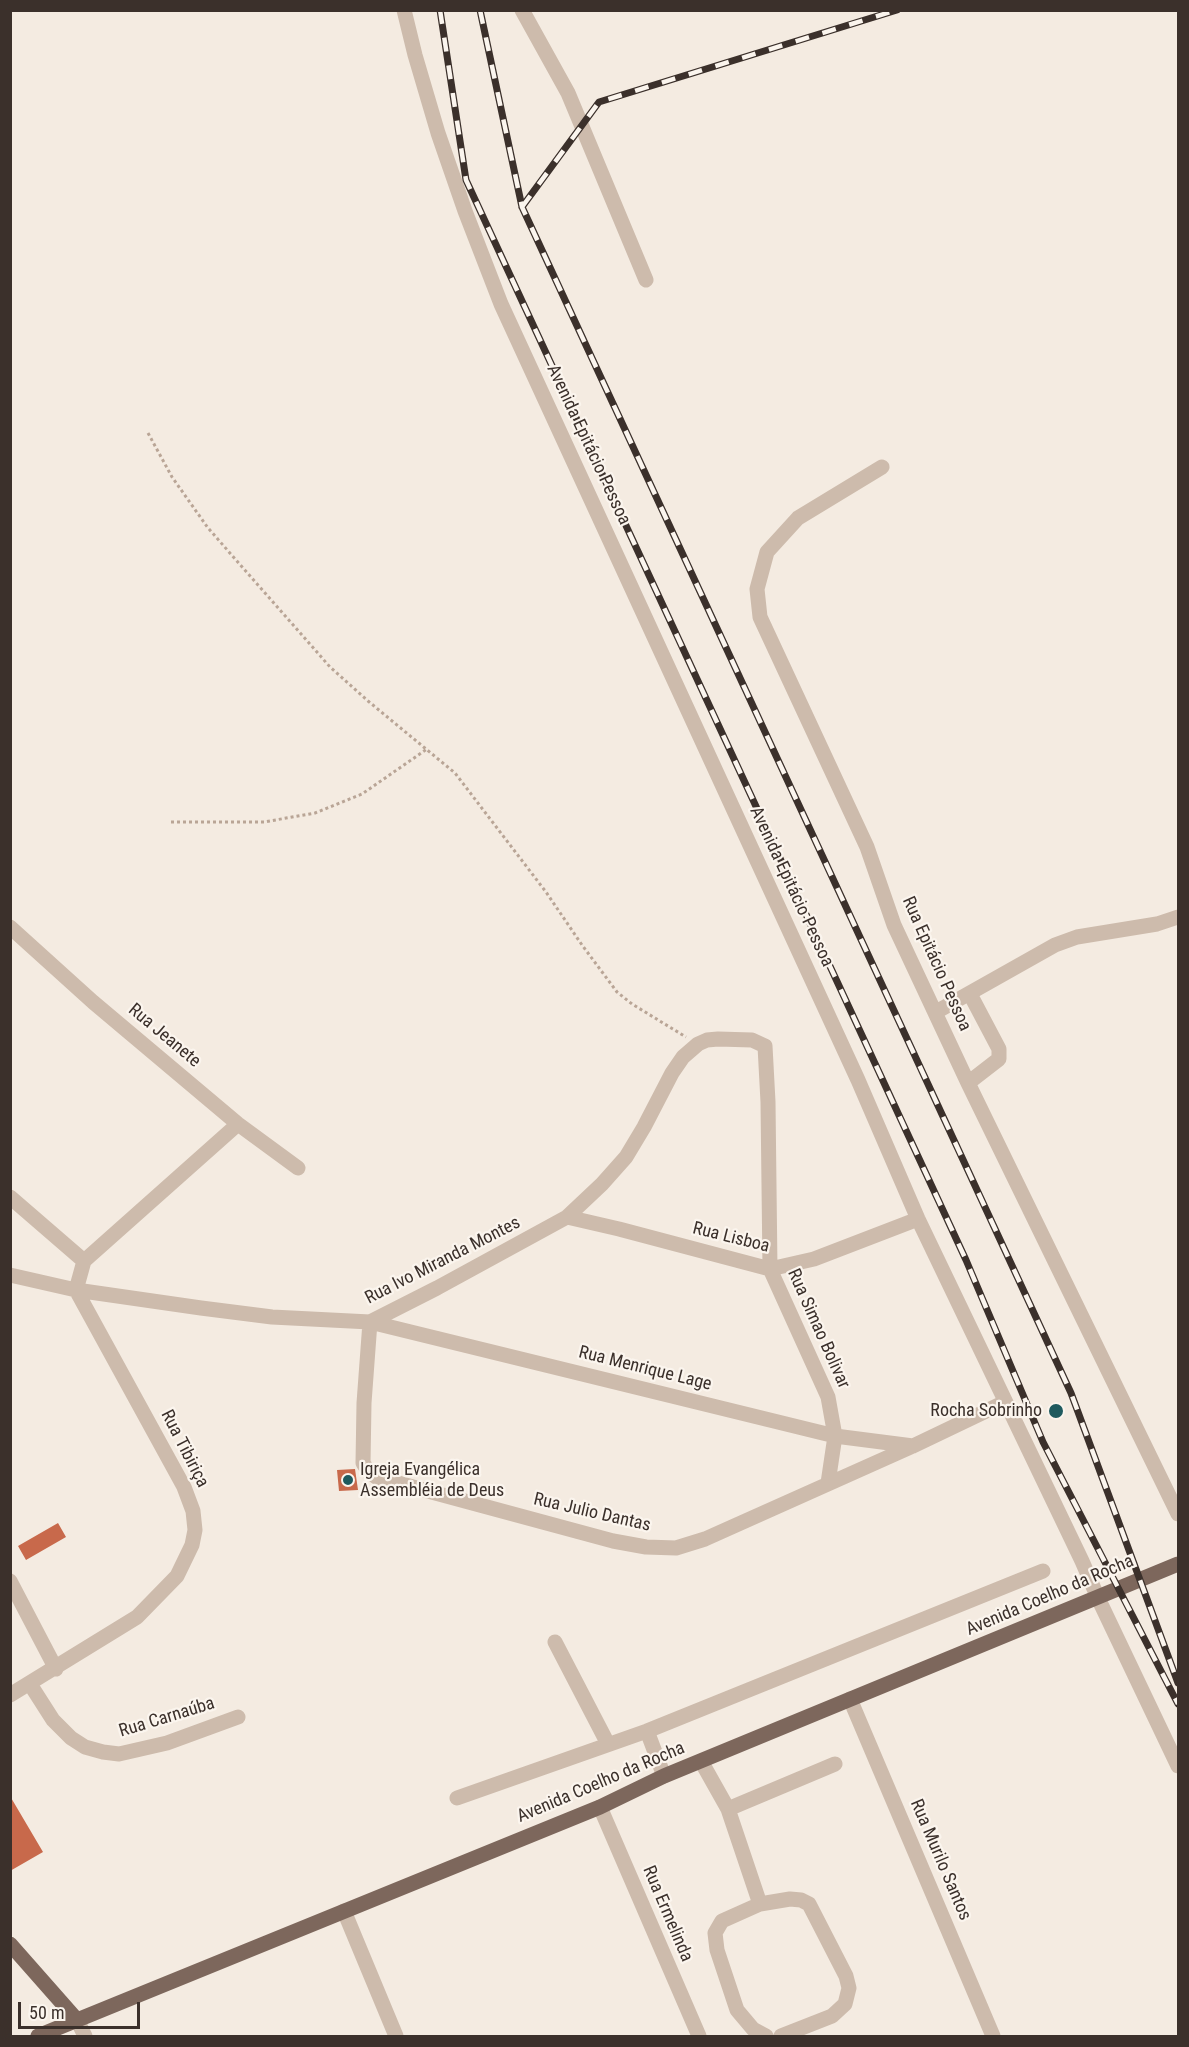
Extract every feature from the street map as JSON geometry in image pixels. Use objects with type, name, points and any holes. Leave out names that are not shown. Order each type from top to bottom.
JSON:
[{"type":"main road","name":"Avenida Coelho da Rocha","points":[[38,2037],[600,1807],[664,1776],[1179,1564]]},
{"type":"main road","points":[[10,1944],[77,2020]]},
{"type":"street","name":"Avenida Epitácio Pessoa","points":[[404,10],[438,133],[501,304],[858,1080],[918,1219],[1179,1766]]},
{"type":"street","points":[[522,10],[568,93],[646,280]]},
{"type":"street","name":"Rua Epitácio Pessoa","points":[[882,467],[798,518],[767,552],[757,589],[760,616],[867,847],[894,925],[968,1083],[1179,1514]]},
{"type":"street","points":[[936,1012],[1055,945],[1077,937],[1157,924],[1179,917]]},
{"type":"street","name":"Rua Jeanete","points":[[10,927],[93,1002],[238,1124],[298,1168]]},
{"type":"street","points":[[968,1083],[999,1059],[999,1049],[970,993]]},
{"type":"street","name":"Rua Simao Bolivar","points":[[698,1044],[718,1039],[743,1039],[765,1046],[770,1269],[828,1397],[835,1436],[828,1483]]},
{"type":"street","name":"Rua Ivo Miranda Montes","points":[[10,1275],[76,1290],[272,1317],[370,1322],[567,1217],[602,1184],[626,1157],[645,1127],[672,1073],[683,1057],[698,1044]]},
{"type":"street","points":[[76,1290],[84,1261],[238,1124]]},
{"type":"street","points":[[10,1197],[84,1261]]},
{"type":"street","name":"Rua Lisboa","points":[[567,1217],[770,1269],[814,1259],[918,1219]]},
{"type":"street","name":"Rua Tibiriça","points":[[10,1695],[56,1669],[137,1617],[177,1576],[192,1545],[195,1530],[193,1510],[184,1487],[76,1290]]},
{"type":"street","name":"Rua Menrique Lage","points":[[370,1322],[835,1436],[913,1446]]},
{"type":"street","name":"Rua Julio Dantas","points":[[370,1322],[364,1402],[363,1463],[369,1472],[376,1477],[614,1541],[646,1547],[676,1548],[705,1539],[913,1446],[1005,1402]]},
{"type":"street","points":[[457,1798],[647,1731],[1044,1571]]},
{"type":"street","points":[[10,1581],[56,1669]]},
{"type":"street","points":[[555,1642],[608,1744]]},
{"type":"street","name":"Rua Carnaúba","points":[[30,1684],[53,1720],[71,1738],[85,1747],[103,1752],[119,1754],[167,1743],[238,1717]]},
{"type":"street","name":"Rua Murilo Santos","points":[[850,1700],[993,2037]]},
{"type":"street","points":[[647,1731],[664,1776]]},
{"type":"street","points":[[701,1761],[728,1809],[760,1904]]},
{"type":"street","points":[[728,1809],[835,1764]]},
{"type":"street","name":"Rua Ermelinda","points":[[600,1807],[699,2037]]},
{"type":"street","points":[[766,2037],[753,2029],[737,2010],[717,1950],[715,1934],[722,1921],[760,1904],[790,1899],[801,1900],[809,1904],[846,1976],[849,1988],[845,2004],[832,2016],[781,2037]]},
{"type":"street","points":[[344,1911],[396,2037]]},
{"type":"street","points":[[77,2020],[85,2037]]},
{"type":"path","points":[[148,433],[172,477],[208,528],[330,667],[427,748],[455,773],[471,792],[617,992],[632,1004],[698,1044]]},
{"type":"path","points":[[171,822],[264,822],[315,813],[362,794],[427,748]]},
{"type":"building","name":"Igreja Evangélica Assembléia de Deus","points":[[355,1469],[358,1490],[339,1491],[337,1470]]},
{"type":"building","points":[[58,1523],[66,1537],[26,1560],[18,1546]]},
{"type":"building","points":[[10,1796],[43,1852],[10,1871]]},
{"type":"railway","points":[[440,10],[466,180],[966,1260],[1043,1442],[1178,1704]]},
{"type":"railway","points":[[480,10],[522,207],[1071,1393],[1178,1683]]},
{"type":"railway","points":[[522,207],[599,102],[897,10]]},
{"type":"place","name":"Rocha Sobrinho","points":[[1056,1411]]},
{"type":"place","name":"Igreja Evangélica Assembléia de Deus","points":[[348,1480]]}]
